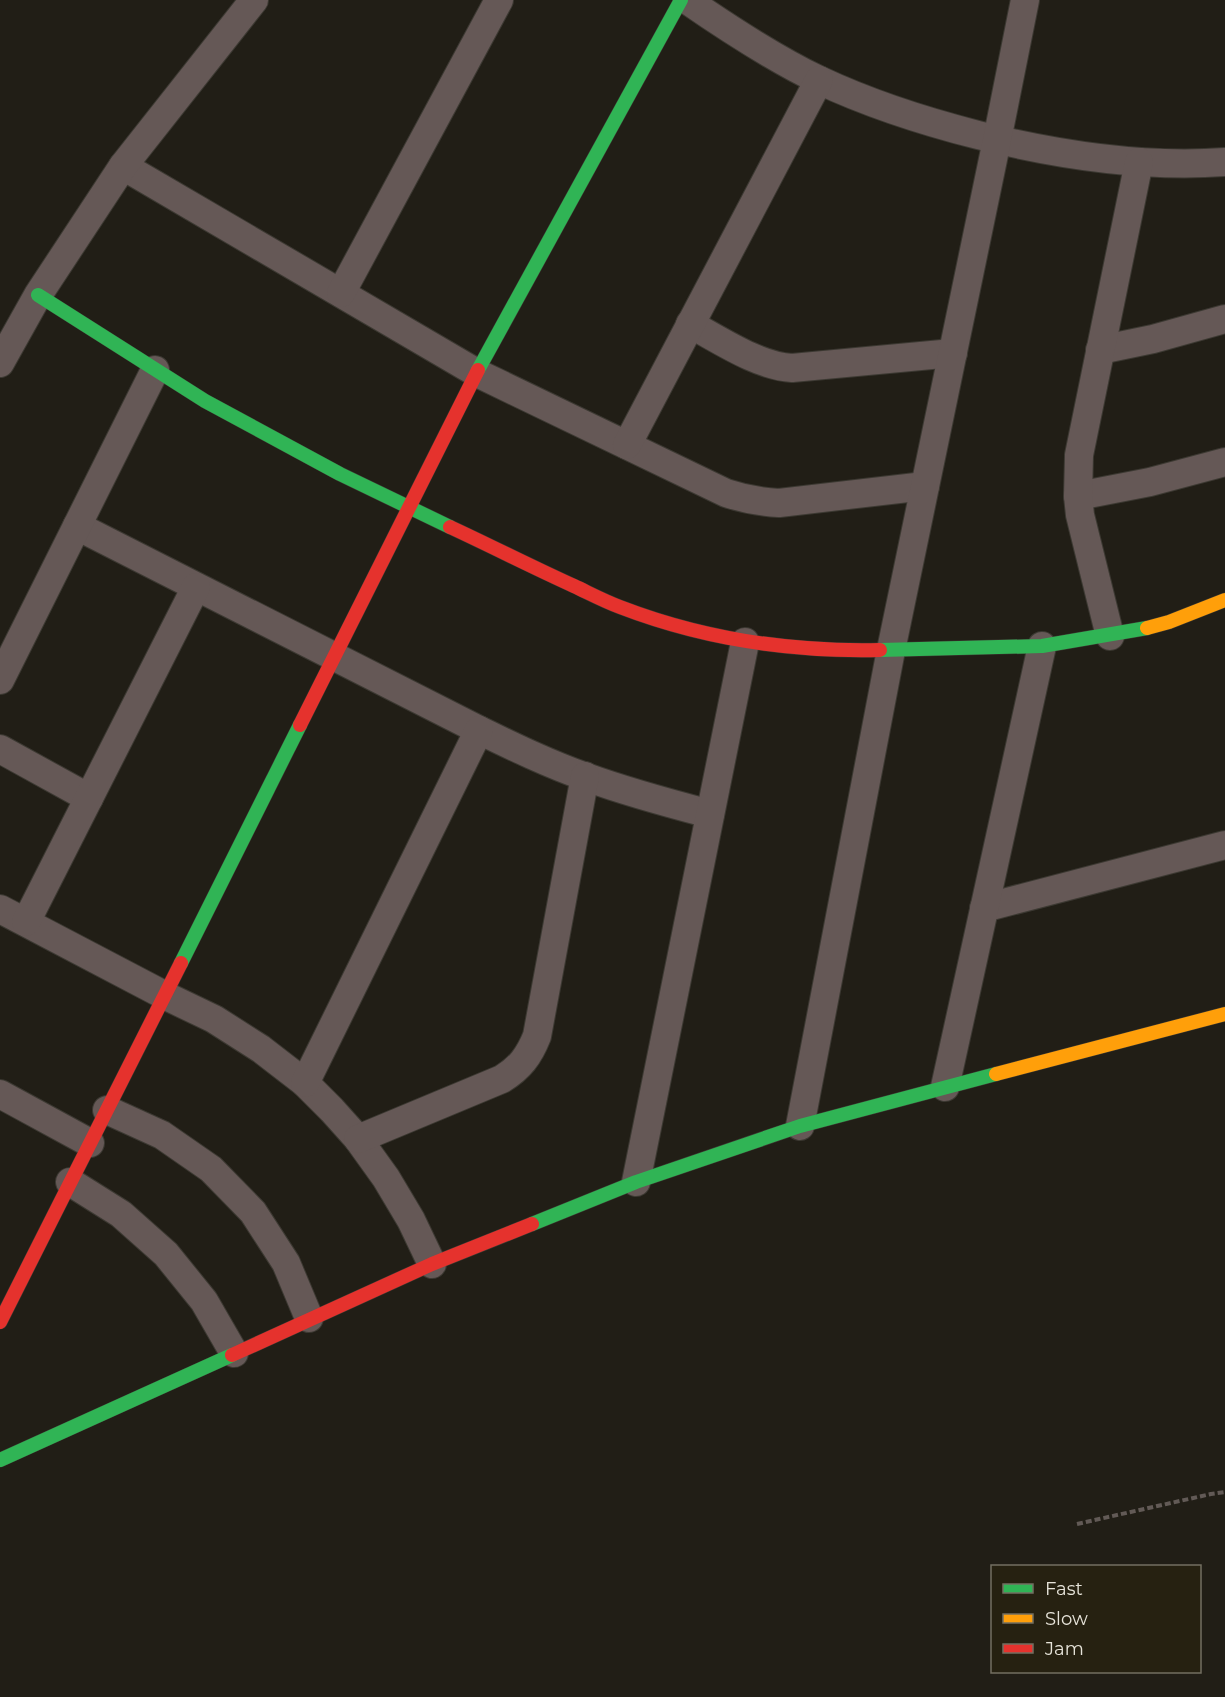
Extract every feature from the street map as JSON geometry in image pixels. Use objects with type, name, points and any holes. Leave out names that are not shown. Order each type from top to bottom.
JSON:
[{"type":"street","points":[[0,363],[38,295],[123,166],[254,0]]},
{"type":"street","points":[[341,293],[500,0]]},
{"type":"street","points":[[0,1322],[477,373],[681,0]]},
{"type":"street","points":[[687,0],[772,55],[819,80],[877,105],[937,124],[998,140],[1079,156],[1138,162],[1225,162]]},
{"type":"street","points":[[800,1126],[891,650],[998,140],[1025,0]]},
{"type":"street","points":[[627,445],[819,80]]},
{"type":"street","points":[[1110,636],[1084,533],[1078,496],[1079,455],[1138,162]]},
{"type":"street","points":[[123,166],[477,373],[726,493],[743,499],[779,503],[925,486]]},
{"type":"street","points":[[38,295],[205,401],[340,474],[620,607],[682,627],[745,642],[842,651],[1042,646],[1140,630],[1169,622],[1225,600]]},
{"type":"street","points":[[1100,350],[1153,339],[1225,319]]},
{"type":"street","points":[[690,324],[760,361],[781,367],[792,368],[953,353]]},
{"type":"street","points":[[0,680],[154,370]]},
{"type":"street","points":[[1078,496],[1150,482],[1225,462]]},
{"type":"street","points":[[77,526],[531,755],[647,797],[710,814]]},
{"type":"street","points":[[26,922],[196,587]]},
{"type":"street","points":[[636,1182],[745,642]]},
{"type":"street","points":[[945,1088],[1042,646]]},
{"type":"street","points":[[305,1083],[479,730]]},
{"type":"street","points":[[0,749],[89,798]]},
{"type":"street","points":[[358,1139],[502,1078],[519,1067],[532,1050],[537,1036],[585,776]]},
{"type":"street","points":[[984,908],[1225,845]]},
{"type":"street","points":[[0,909],[214,1019],[261,1049],[305,1083],[358,1139],[386,1178],[411,1220],[432,1264]]},
{"type":"street","points":[[0,1460],[432,1264],[636,1182],[800,1126],[1225,1014]]},
{"type":"street","points":[[0,1094],[90,1143]]},
{"type":"street","points":[[106,1110],[162,1135],[218,1176],[253,1212],[286,1263],[309,1318]]},
{"type":"street","points":[[70,1182],[121,1214],[166,1254],[204,1300],[234,1353]]},
{"type":"path","points":[[1077,1524],[1225,1492]]},
{"type":"traffic: fast","points":[[478,370],[681,0]]},
{"type":"traffic: fast","points":[[38,295],[205,401],[340,474],[450,527]]},
{"type":"traffic: fast","points":[[880,650],[1042,646],[1147,628]]},
{"type":"traffic: fast","points":[[181,963],[300,725]]},
{"type":"traffic: fast","points":[[532,1224],[636,1182],[800,1126],[996,1074]]},
{"type":"traffic: fast","points":[[0,1460],[232,1355]]},
{"type":"traffic: slow","points":[[1147,628],[1225,600]]},
{"type":"traffic: slow","points":[[996,1074],[1225,1014]]},
{"type":"traffic: jam","points":[[300,725],[478,370]]},
{"type":"traffic: jam","points":[[450,527],[608,602],[683,628],[781,646],[880,650]]},
{"type":"traffic: jam","points":[[0,1322],[181,963]]},
{"type":"traffic: jam","points":[[232,1355],[432,1264],[532,1224]]}]
